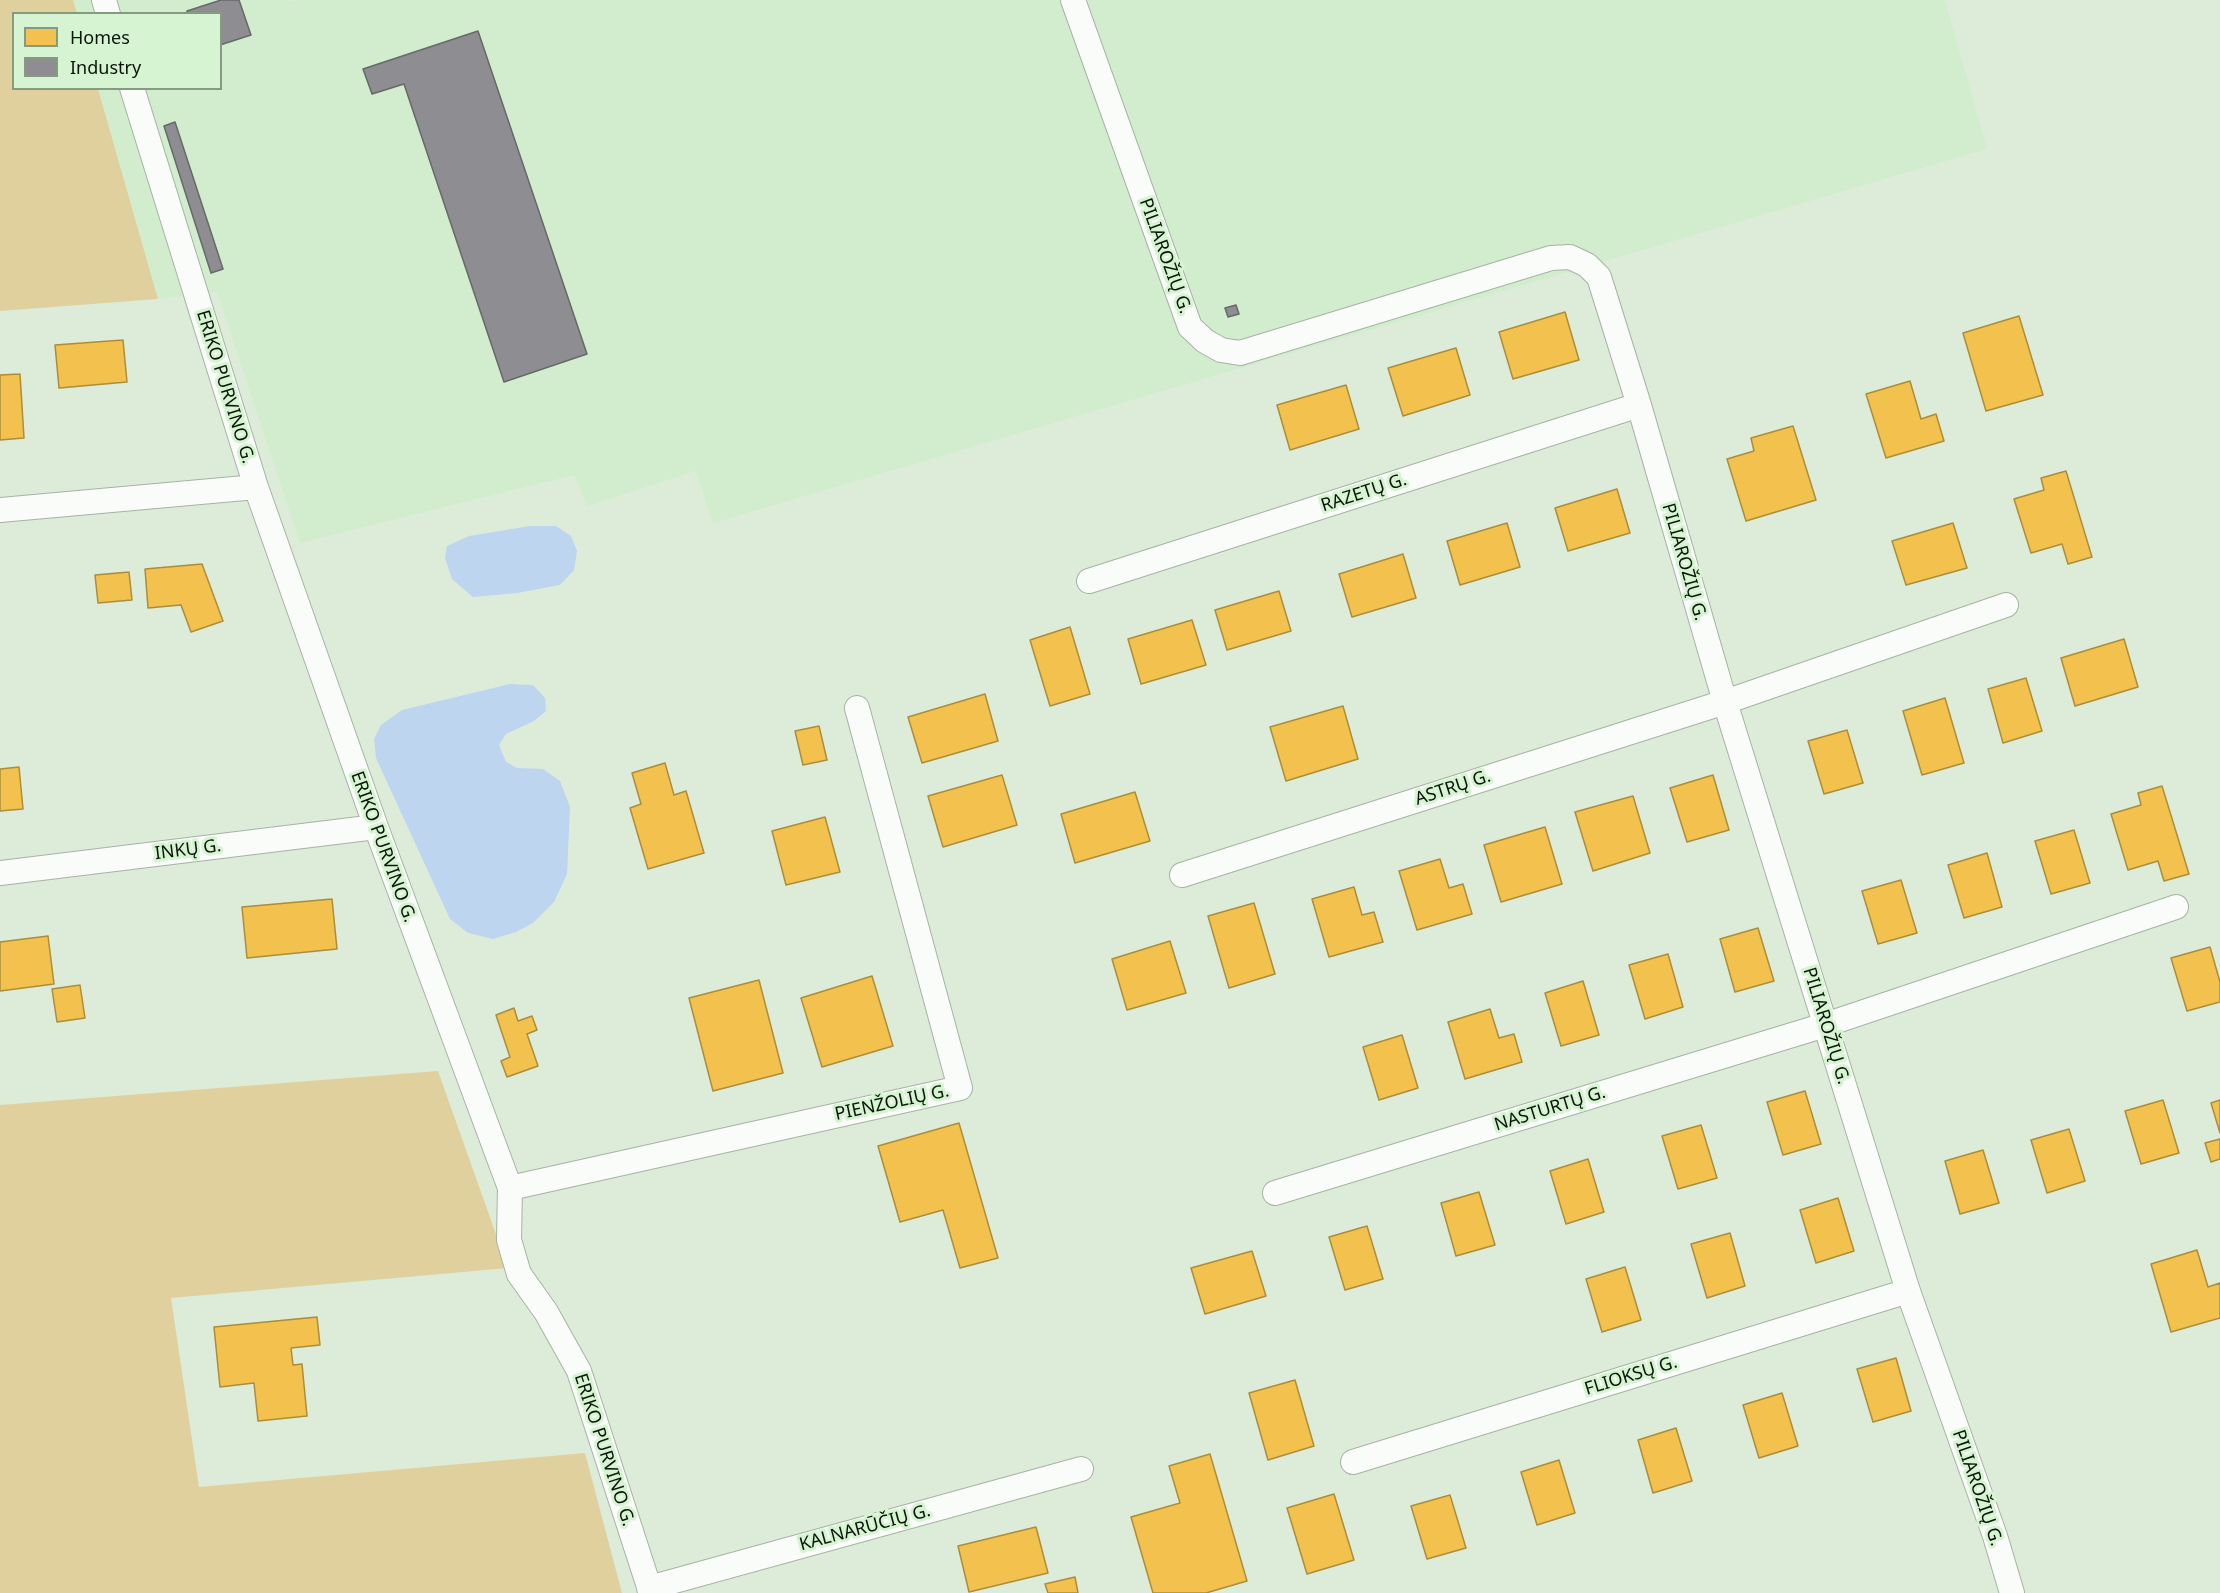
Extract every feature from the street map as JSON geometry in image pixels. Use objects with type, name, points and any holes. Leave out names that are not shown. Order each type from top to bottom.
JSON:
[{"type":"street","name":"PILIAROŽIŲ G.","points":[[1073,0],[1190,327],[1205,341],[1221,350],[1239,353],[1551,258],[1570,258],[1587,265],[1599,277],[1639,405],[1725,702],[1908,1290],[1995,1536],[2012,1593]]},
{"type":"street","name":"ERIKO PURVINO G.","points":[[133,90],[256,487],[376,827],[510,1188],[509,1240],[519,1274],[546,1312],[579,1371],[650,1590]]},
{"type":"street","name":"RAZETŲ G.","points":[[1089,581],[1639,405]]},
{"type":"street","points":[[0,510],[256,487]]},
{"type":"street","name":"ASTRŲ G.","points":[[1182,875],[1725,702],[2006,605]]},
{"type":"street","name":"PIENŽOLIŲ G.","points":[[510,1188],[960,1088],[857,708]]},
{"type":"street","name":"INKŲ G.","points":[[0,873],[376,827]]},
{"type":"street","name":"NASTURTŲ G.","points":[[1275,1193],[1825,1024],[2176,907]]},
{"type":"street","name":"FLIOKSŲ G.","points":[[1353,1462],[1908,1290]]},
{"type":"street","name":"KALNARŪČIŲ G.","points":[[650,1590],[1081,1469]]},
{"type":"shaded area","points":[[0,0],[73,0],[77,12],[12,12],[12,90],[98,90],[158,299],[0,311]]},
{"type":"shaded area","points":[[73,0],[289,0],[290,2],[296,0],[1945,0],[1987,149],[713,523],[696,471],[587,506],[574,475],[300,543],[217,292],[158,299],[98,90],[222,90],[222,12],[77,12]]},
{"type":"shaded area","points":[[438,1071],[508,1268],[171,1298],[199,1487],[585,1453],[622,1593],[0,1593],[0,1105]]},
{"type":"water","points":[[530,526],[556,526],[571,536],[577,551],[574,570],[560,585],[517,593],[473,597],[452,579],[445,558],[447,546],[469,536]]},
{"type":"water","points":[[510,684],[533,685],[545,698],[546,711],[534,721],[506,734],[499,745],[506,762],[517,768],[543,769],[560,781],[570,807],[567,874],[554,902],[533,923],[516,932],[493,939],[468,933],[450,919],[376,758],[374,739],[381,725],[402,710]]},
{"type":"building: Homes","points":[[1565,312],[1579,360],[1513,379],[1499,332]]},
{"type":"building: Homes","points":[[2019,316],[2043,395],[1986,411],[1963,333]]},
{"type":"building: Homes","points":[[123,340],[127,382],[59,388],[55,345]]},
{"type":"building: Homes","points":[[1456,348],[1470,395],[1403,416],[1388,368]]},
{"type":"building: Homes","points":[[20,374],[24,438],[0,440],[0,375]]},
{"type":"building: Homes","points":[[1910,381],[1921,419],[1936,414],[1944,441],[1886,458],[1866,394]]},
{"type":"building: Homes","points":[[1346,385],[1359,429],[1290,450],[1277,405]]},
{"type":"building: Homes","points":[[1793,426],[1816,500],[1746,521],[1727,459],[1754,451],[1751,438]]},
{"type":"building: Homes","points":[[2066,471],[2092,557],[2068,564],[2062,544],[2031,553],[2014,499],[2044,490],[2041,478]]},
{"type":"building: Homes","points":[[1617,489],[1630,533],[1568,551],[1555,508]]},
{"type":"building: Homes","points":[[1507,523],[1520,567],[1460,585],[1447,541]]},
{"type":"building: Homes","points":[[1953,523],[1967,568],[1906,585],[1892,541]]},
{"type":"building: Homes","points":[[1403,554],[1416,598],[1352,617],[1339,574]]},
{"type":"building: Homes","points":[[202,564],[223,621],[191,632],[181,605],[148,608],[145,569]]},
{"type":"building: Homes","points":[[129,572],[132,600],[98,603],[95,575]]},
{"type":"building: Homes","points":[[1279,591],[1291,631],[1227,650],[1215,610]]},
{"type":"building: Homes","points":[[1192,620],[1206,665],[1141,684],[1128,639]]},
{"type":"building: Homes","points":[[1070,627],[1090,694],[1050,706],[1030,640]]},
{"type":"building: Homes","points":[[2124,639],[2138,687],[2075,706],[2061,658]]},
{"type":"building: Homes","points":[[2026,678],[2042,731],[2003,743],[1988,689]]},
{"type":"building: Homes","points":[[985,694],[998,741],[922,763],[908,717]]},
{"type":"building: Homes","points":[[1945,698],[1964,763],[1922,775],[1903,711]]},
{"type":"building: Homes","points":[[1343,706],[1358,759],[1286,781],[1270,727]]},
{"type":"building: Homes","points":[[819,726],[827,760],[803,765],[795,731]]},
{"type":"building: Homes","points":[[1847,730],[1863,783],[1824,794],[1808,741]]},
{"type":"building: Homes","points":[[665,763],[674,795],[686,791],[704,853],[648,869],[630,808],[641,804],[632,773]]},
{"type":"building: Homes","points":[[19,767],[23,809],[0,811],[0,769]]},
{"type":"building: Homes","points":[[1002,775],[1017,825],[943,847],[928,796]]},
{"type":"building: Homes","points":[[1713,775],[1729,830],[1687,842],[1670,788]]},
{"type":"building: Homes","points":[[2162,786],[2189,874],[2164,881],[2158,861],[2128,870],[2111,814],[2141,805],[2138,793]]},
{"type":"building: Homes","points":[[1135,792],[1150,841],[1075,863],[1061,814]]},
{"type":"building: Homes","points":[[1633,796],[1650,853],[1593,871],[1575,812]]},
{"type":"building: Homes","points":[[825,817],[840,872],[786,885],[772,831]]},
{"type":"building: Homes","points":[[1545,827],[1562,884],[1501,902],[1484,845]]},
{"type":"building: Homes","points":[[2074,830],[2090,883],[2051,894],[2035,841]]},
{"type":"building: Homes","points":[[1987,853],[2002,907],[1964,918],[1948,865]]},
{"type":"building: Homes","points":[[1440,859],[1449,888],[1463,884],[1472,914],[1417,930],[1399,871]]},
{"type":"building: Homes","points":[[1901,880],[1917,933],[1878,944],[1862,891]]},
{"type":"building: Homes","points":[[1354,887],[1362,915],[1374,912],[1383,942],[1329,957],[1312,899]]},
{"type":"building: Homes","points":[[332,899],[337,949],[247,958],[242,907]]},
{"type":"building: Homes","points":[[1254,903],[1275,974],[1229,988],[1208,916]]},
{"type":"building: Homes","points":[[1758,928],[1774,981],[1735,992],[1720,939]]},
{"type":"building: Homes","points":[[48,936],[54,984],[0,991],[0,942]]},
{"type":"building: Homes","points":[[1170,941],[1186,993],[1127,1010],[1112,959]]},
{"type":"building: Homes","points":[[2210,947],[2220,982],[2220,1002],[2187,1011],[2171,958]]},
{"type":"building: Homes","points":[[1668,954],[1683,1007],[1645,1019],[1629,965]]},
{"type":"building: Homes","points":[[872,976],[893,1046],[822,1067],[801,998]]},
{"type":"building: Homes","points":[[759,980],[783,1073],[713,1091],[689,998]]},
{"type":"building: Homes","points":[[1583,981],[1599,1035],[1561,1046],[1545,993]]},
{"type":"building: Homes","points":[[80,985],[85,1018],[57,1022],[52,989]]},
{"type":"building: Homes","points":[[514,1008],[518,1021],[532,1016],[537,1030],[527,1034],[538,1066],[507,1077],[501,1061],[510,1057],[496,1015]]},
{"type":"building: Homes","points":[[1490,1009],[1499,1038],[1514,1034],[1522,1062],[1465,1079],[1448,1022]]},
{"type":"building: Homes","points":[[1402,1035],[1418,1088],[1379,1100],[1363,1047]]},
{"type":"building: Homes","points":[[1805,1091],[1821,1144],[1783,1155],[1767,1102]]},
{"type":"building: Homes","points":[[2163,1100],[2179,1153],[2141,1164],[2125,1111]]},
{"type":"building: Homes","points":[[2220,1100],[2220,1133],[2211,1103]]},
{"type":"building: Homes","points":[[959,1123],[998,1258],[960,1268],[943,1210],[900,1222],[878,1146]]},
{"type":"building: Homes","points":[[1701,1125],[1717,1178],[1678,1189],[1662,1136]]},
{"type":"building: Homes","points":[[2069,1129],[2085,1181],[2047,1193],[2031,1140]]},
{"type":"building: Homes","points":[[2220,1139],[2220,1159],[2211,1162],[2205,1143]]},
{"type":"building: Homes","points":[[1983,1150],[1999,1203],[1960,1214],[1945,1161]]},
{"type":"building: Homes","points":[[1588,1159],[1604,1212],[1566,1224],[1550,1171]]},
{"type":"building: Homes","points":[[1479,1192],[1495,1245],[1456,1256],[1441,1203]]},
{"type":"building: Homes","points":[[1838,1198],[1854,1251],[1816,1263],[1800,1210]]},
{"type":"building: Homes","points":[[1367,1226],[1383,1279],[1345,1290],[1329,1237]]},
{"type":"building: Homes","points":[[1730,1233],[1745,1286],[1707,1298],[1691,1244]]},
{"type":"building: Homes","points":[[2197,1250],[2208,1287],[2220,1283],[2220,1318],[2171,1332],[2151,1264]]},
{"type":"building: Homes","points":[[1252,1251],[1266,1296],[1205,1314],[1191,1268]]},
{"type":"building: Homes","points":[[1625,1267],[1641,1320],[1602,1332],[1586,1279]]},
{"type":"building: Homes","points":[[317,1317],[320,1345],[291,1348],[293,1365],[302,1364],[307,1416],[258,1421],[254,1383],[220,1387],[214,1327]]},
{"type":"building: Homes","points":[[1896,1358],[1911,1411],[1873,1422],[1857,1369]]},
{"type":"building: Homes","points":[[1295,1380],[1314,1446],[1268,1460],[1249,1393]]},
{"type":"building: Homes","points":[[1782,1393],[1798,1446],[1759,1458],[1743,1405]]},
{"type":"building: Homes","points":[[1676,1428],[1692,1481],[1653,1493],[1638,1440]]},
{"type":"building: Homes","points":[[1210,1454],[1247,1581],[1206,1593],[1153,1593],[1131,1517],[1180,1503],[1169,1466]]},
{"type":"building: Homes","points":[[1559,1460],[1575,1513],[1537,1525],[1521,1472]]},
{"type":"building: Homes","points":[[1334,1494],[1354,1560],[1307,1574],[1287,1508]]},
{"type":"building: Homes","points":[[1450,1495],[1466,1548],[1427,1559],[1411,1506]]},
{"type":"building: Homes","points":[[1036,1527],[1048,1573],[969,1592],[958,1546]]},
{"type":"building: Homes","points":[[1075,1577],[1078,1593],[1048,1593],[1045,1584]]},
{"type":"building: Industry","points":[[221,0],[239,0],[251,35],[222,44],[222,12],[187,11]]},
{"type":"building: Industry","points":[[478,31],[587,354],[504,382],[404,84],[372,94],[363,69]]},
{"type":"building: Industry","points":[[175,122],[223,269],[211,273],[164,126]]},
{"type":"building: Industry","points":[[1236,305],[1239,314],[1228,317],[1225,308]]}]
